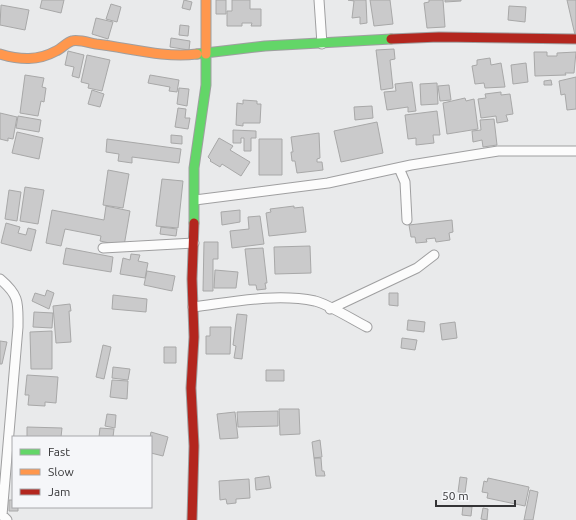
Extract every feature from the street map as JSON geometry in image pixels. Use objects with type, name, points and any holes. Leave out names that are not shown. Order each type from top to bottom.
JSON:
[{"type":"street","points":[[192,520],[194,446],[191,388],[194,337],[194,168],[206,85],[206,0]]},
{"type":"street","points":[[320,0],[322,44]]},
{"type":"street","points":[[0,54],[14,60],[32,61],[50,55],[72,41],[112,46],[152,54],[182,56],[265,46],[439,37],[576,39]]},
{"type":"street","points":[[195,200],[328,183],[399,168],[498,151],[576,151]]},
{"type":"street","points":[[399,168],[405,182],[407,220]]},
{"type":"street","points":[[103,248],[194,243]]},
{"type":"street","points":[[330,309],[417,268],[434,255]]},
{"type":"street","points":[[0,279],[18,301],[18,327],[3,516]]},
{"type":"street","points":[[193,307],[285,298],[316,301],[367,327]]},
{"type":"building","points":[[42,0],[64,0],[61,13],[40,8]]},
{"type":"building","points":[[184,0],[192,2],[190,10],[182,8]]},
{"type":"building","points":[[216,0],[226,0],[226,14],[216,14]]},
{"type":"building","points":[[232,0],[250,0],[250,9],[261,9],[261,26],[251,26],[252,23],[242,23],[242,26],[227,26],[227,11],[232,11]]},
{"type":"building","points":[[348,0],[366,0],[367,23],[360,24],[360,17],[352,18],[354,1]]},
{"type":"building","points":[[370,0],[390,0],[393,24],[374,26]]},
{"type":"building","points":[[429,0],[443,0],[445,27],[427,28],[424,3],[429,2]]},
{"type":"building","points":[[445,0],[461,0],[461,1],[445,2]]},
{"type":"building","points":[[567,0],[576,0],[575,35]]},
{"type":"building","points":[[111,4],[121,7],[117,22],[106,19]]},
{"type":"building","points":[[1,5],[29,10],[25,30],[0,25]]},
{"type":"building","points":[[509,6],[526,7],[525,22],[508,20]]},
{"type":"building","points":[[96,18],[113,22],[108,39],[92,34]]},
{"type":"building","points":[[180,25],[189,26],[188,36],[179,35]]},
{"type":"building","points":[[171,38],[190,41],[189,50],[170,47]]},
{"type":"building","points":[[394,49],[395,59],[390,60],[393,88],[381,90],[376,50]]},
{"type":"building","points":[[68,51],[84,55],[79,78],[72,76],[74,67],[65,65]]},
{"type":"building","points":[[534,52],[547,52],[547,56],[557,56],[557,53],[576,52],[574,73],[565,73],[566,75],[535,76]]},
{"type":"building","points":[[87,55],[110,60],[102,91],[88,88],[89,84],[81,82]]},
{"type":"building","points":[[490,58],[491,65],[501,63],[505,87],[485,88],[484,83],[475,84],[472,66],[477,65],[477,60]]},
{"type":"building","points":[[526,63],[528,82],[513,84],[511,65]]},
{"type":"building","points":[[25,75],[44,78],[42,87],[46,88],[44,102],[41,101],[38,116],[20,113]]},
{"type":"building","points":[[150,75],[179,80],[177,92],[169,91],[170,87],[148,83]]},
{"type":"building","points":[[576,77],[576,109],[567,110],[565,94],[561,95],[559,81]]},
{"type":"building","points":[[551,80],[552,85],[544,85],[544,81]]},
{"type":"building","points":[[412,82],[416,111],[408,112],[408,107],[387,110],[384,92],[396,91],[395,84]]},
{"type":"building","points":[[437,83],[438,104],[421,105],[420,84]]},
{"type":"building","points":[[449,85],[451,100],[440,101],[438,86]]},
{"type":"building","points":[[179,88],[189,89],[187,106],[177,104]]},
{"type":"building","points":[[92,90],[104,94],[100,107],[88,104]]},
{"type":"building","points":[[501,92],[501,95],[510,94],[513,114],[506,115],[508,121],[497,123],[496,116],[481,118],[478,99],[486,98],[485,94]]},
{"type":"building","points":[[465,98],[466,101],[474,99],[478,129],[447,134],[443,103]]},
{"type":"building","points":[[243,100],[257,101],[257,104],[261,104],[260,123],[243,123],[243,126],[236,125],[237,103],[243,104]]},
{"type":"building","points":[[372,106],[373,118],[355,120],[354,107]]},
{"type":"building","points":[[178,108],[186,109],[185,118],[190,118],[188,129],[175,127]]},
{"type":"building","points":[[437,111],[440,135],[433,135],[434,143],[416,145],[416,138],[408,139],[405,115]]},
{"type":"building","points":[[0,113],[17,117],[13,139],[8,138],[8,141],[0,139]]},
{"type":"building","points":[[18,116],[41,120],[39,132],[16,128]]},
{"type":"building","points":[[494,119],[497,145],[483,147],[482,140],[473,142],[472,131],[481,130],[480,120]]},
{"type":"building","points":[[377,122],[383,153],[341,162],[334,131]]},
{"type":"building","points":[[233,130],[256,131],[256,138],[251,138],[251,151],[244,151],[244,138],[241,138],[241,143],[233,143]]},
{"type":"building","points":[[17,132],[43,138],[39,159],[12,153]]},
{"type":"building","points":[[319,133],[320,158],[317,159],[317,162],[322,162],[323,170],[297,173],[295,161],[292,161],[291,152],[293,152],[291,137]]},
{"type":"building","points":[[171,135],[182,136],[182,144],[171,143]]},
{"type":"building","points":[[219,138],[233,146],[230,150],[250,162],[241,176],[222,164],[220,167],[210,161],[211,160],[208,157]]},
{"type":"building","points":[[107,139],[181,149],[179,163],[132,157],[132,163],[118,161],[119,154],[106,152]]},
{"type":"building","points":[[259,139],[282,139],[282,175],[259,175]]},
{"type":"building","points":[[108,170],[129,174],[123,208],[103,205]]},
{"type":"building","points":[[162,179],[183,181],[178,228],[156,226]]},
{"type":"building","points":[[25,187],[44,190],[38,224],[20,221]]},
{"type":"building","points":[[9,190],[21,192],[17,221],[5,219]]},
{"type":"building","points":[[106,206],[130,211],[124,246],[100,241],[101,236],[65,229],[61,246],[46,243],[52,210],[104,220]]},
{"type":"building","points":[[294,206],[294,208],[303,207],[306,232],[269,236],[266,213],[271,212],[270,209]]},
{"type":"building","points":[[240,210],[240,222],[222,225],[221,212]]},
{"type":"building","points":[[260,216],[264,244],[232,248],[230,231],[249,229],[248,217]]},
{"type":"building","points":[[452,220],[453,232],[449,233],[450,240],[436,242],[435,238],[426,239],[427,242],[416,243],[415,237],[411,237],[409,225]]},
{"type":"building","points":[[6,223],[20,227],[18,233],[26,235],[28,228],[36,230],[31,251],[1,243]]},
{"type":"building","points":[[161,227],[177,229],[176,236],[160,234]]},
{"type":"building","points":[[204,242],[218,242],[218,259],[213,259],[213,291],[203,291]]},
{"type":"building","points":[[310,246],[311,273],[275,274],[274,247]]},
{"type":"building","points":[[66,248],[113,257],[111,272],[63,264]]},
{"type":"building","points":[[263,248],[267,283],[265,283],[266,289],[257,290],[256,285],[249,285],[245,249]]},
{"type":"building","points":[[131,254],[140,255],[138,261],[148,263],[145,278],[120,274],[123,258],[130,260]]},
{"type":"building","points":[[215,270],[238,272],[236,288],[214,288]]},
{"type":"building","points":[[147,271],[175,276],[172,291],[144,285]]},
{"type":"building","points":[[47,290],[54,293],[49,309],[32,301],[35,293],[45,296]]},
{"type":"building","points":[[389,293],[398,293],[398,306],[389,305]]},
{"type":"building","points":[[113,295],[147,299],[146,312],[112,309]]},
{"type":"building","points":[[70,304],[71,342],[56,343],[53,306]]},
{"type":"building","points":[[34,312],[53,313],[52,328],[33,327]]},
{"type":"building","points":[[237,314],[247,315],[242,359],[234,358],[236,346],[233,345]]},
{"type":"building","points":[[408,320],[425,322],[424,332],[407,330]]},
{"type":"building","points":[[455,322],[457,338],[442,340],[440,324]]},
{"type":"building","points":[[210,327],[231,327],[230,354],[206,354],[206,336],[210,336]]},
{"type":"building","points":[[52,331],[52,369],[31,369],[30,332]]},
{"type":"building","points":[[402,338],[417,340],[415,350],[401,348]]},
{"type":"building","points":[[0,341],[7,342],[2,364],[0,364]]},
{"type":"building","points":[[103,345],[111,347],[104,379],[96,377]]},
{"type":"building","points":[[164,347],[176,347],[176,363],[164,363]]},
{"type":"building","points":[[113,367],[130,369],[128,380],[112,378]]},
{"type":"building","points":[[266,370],[284,370],[284,381],[266,381]]},
{"type":"building","points":[[27,375],[58,377],[56,403],[45,402],[45,406],[28,405],[29,395],[25,395]]},
{"type":"building","points":[[112,380],[128,381],[127,399],[110,397]]},
{"type":"building","points":[[279,409],[299,409],[300,434],[280,435]]},
{"type":"building","points":[[278,411],[278,426],[238,427],[237,412]]},
{"type":"building","points":[[235,412],[238,438],[220,439],[217,414]]},
{"type":"building","points":[[107,414],[116,415],[115,428],[105,426]]},
{"type":"building","points":[[27,427],[62,428],[61,436],[27,436]]},
{"type":"building","points":[[100,428],[114,429],[113,436],[99,436]]},
{"type":"building","points":[[151,432],[168,437],[163,456],[152,453],[152,436],[150,436]]},
{"type":"building","points":[[320,440],[322,457],[314,458],[312,442]]},
{"type":"building","points":[[314,458],[321,458],[322,471],[324,471],[325,476],[316,476]]},
{"type":"building","points":[[269,476],[271,488],[256,490],[255,478]]},
{"type":"building","points":[[460,477],[467,478],[465,493],[458,492]]},
{"type":"building","points":[[488,478],[529,487],[525,506],[487,498],[488,493],[482,492],[484,481],[487,482]]},
{"type":"building","points":[[249,479],[250,498],[236,499],[236,503],[227,504],[226,499],[220,500],[219,481]]},
{"type":"building","points":[[530,490],[538,492],[533,520],[524,520]]},
{"type":"building","points":[[9,500],[12,500],[12,508],[18,508],[18,511],[9,511]]},
{"type":"building","points":[[463,506],[472,507],[471,516],[462,515]]},
{"type":"building","points":[[483,508],[488,509],[487,520],[481,519]]},
{"type":"traffic: fast","points":[[197,54],[265,46],[391,39]]},
{"type":"traffic: fast","points":[[194,223],[194,168],[206,85],[206,54]]},
{"type":"traffic: slow","points":[[206,0],[206,54]]},
{"type":"traffic: slow","points":[[0,54],[22,58],[42,57],[58,50],[70,42],[77,40],[159,54],[197,54]]},
{"type":"traffic: jam","points":[[391,39],[439,37],[576,39]]},
{"type":"traffic: jam","points":[[192,520],[194,446],[191,388],[194,337],[192,279],[194,223]]}]
